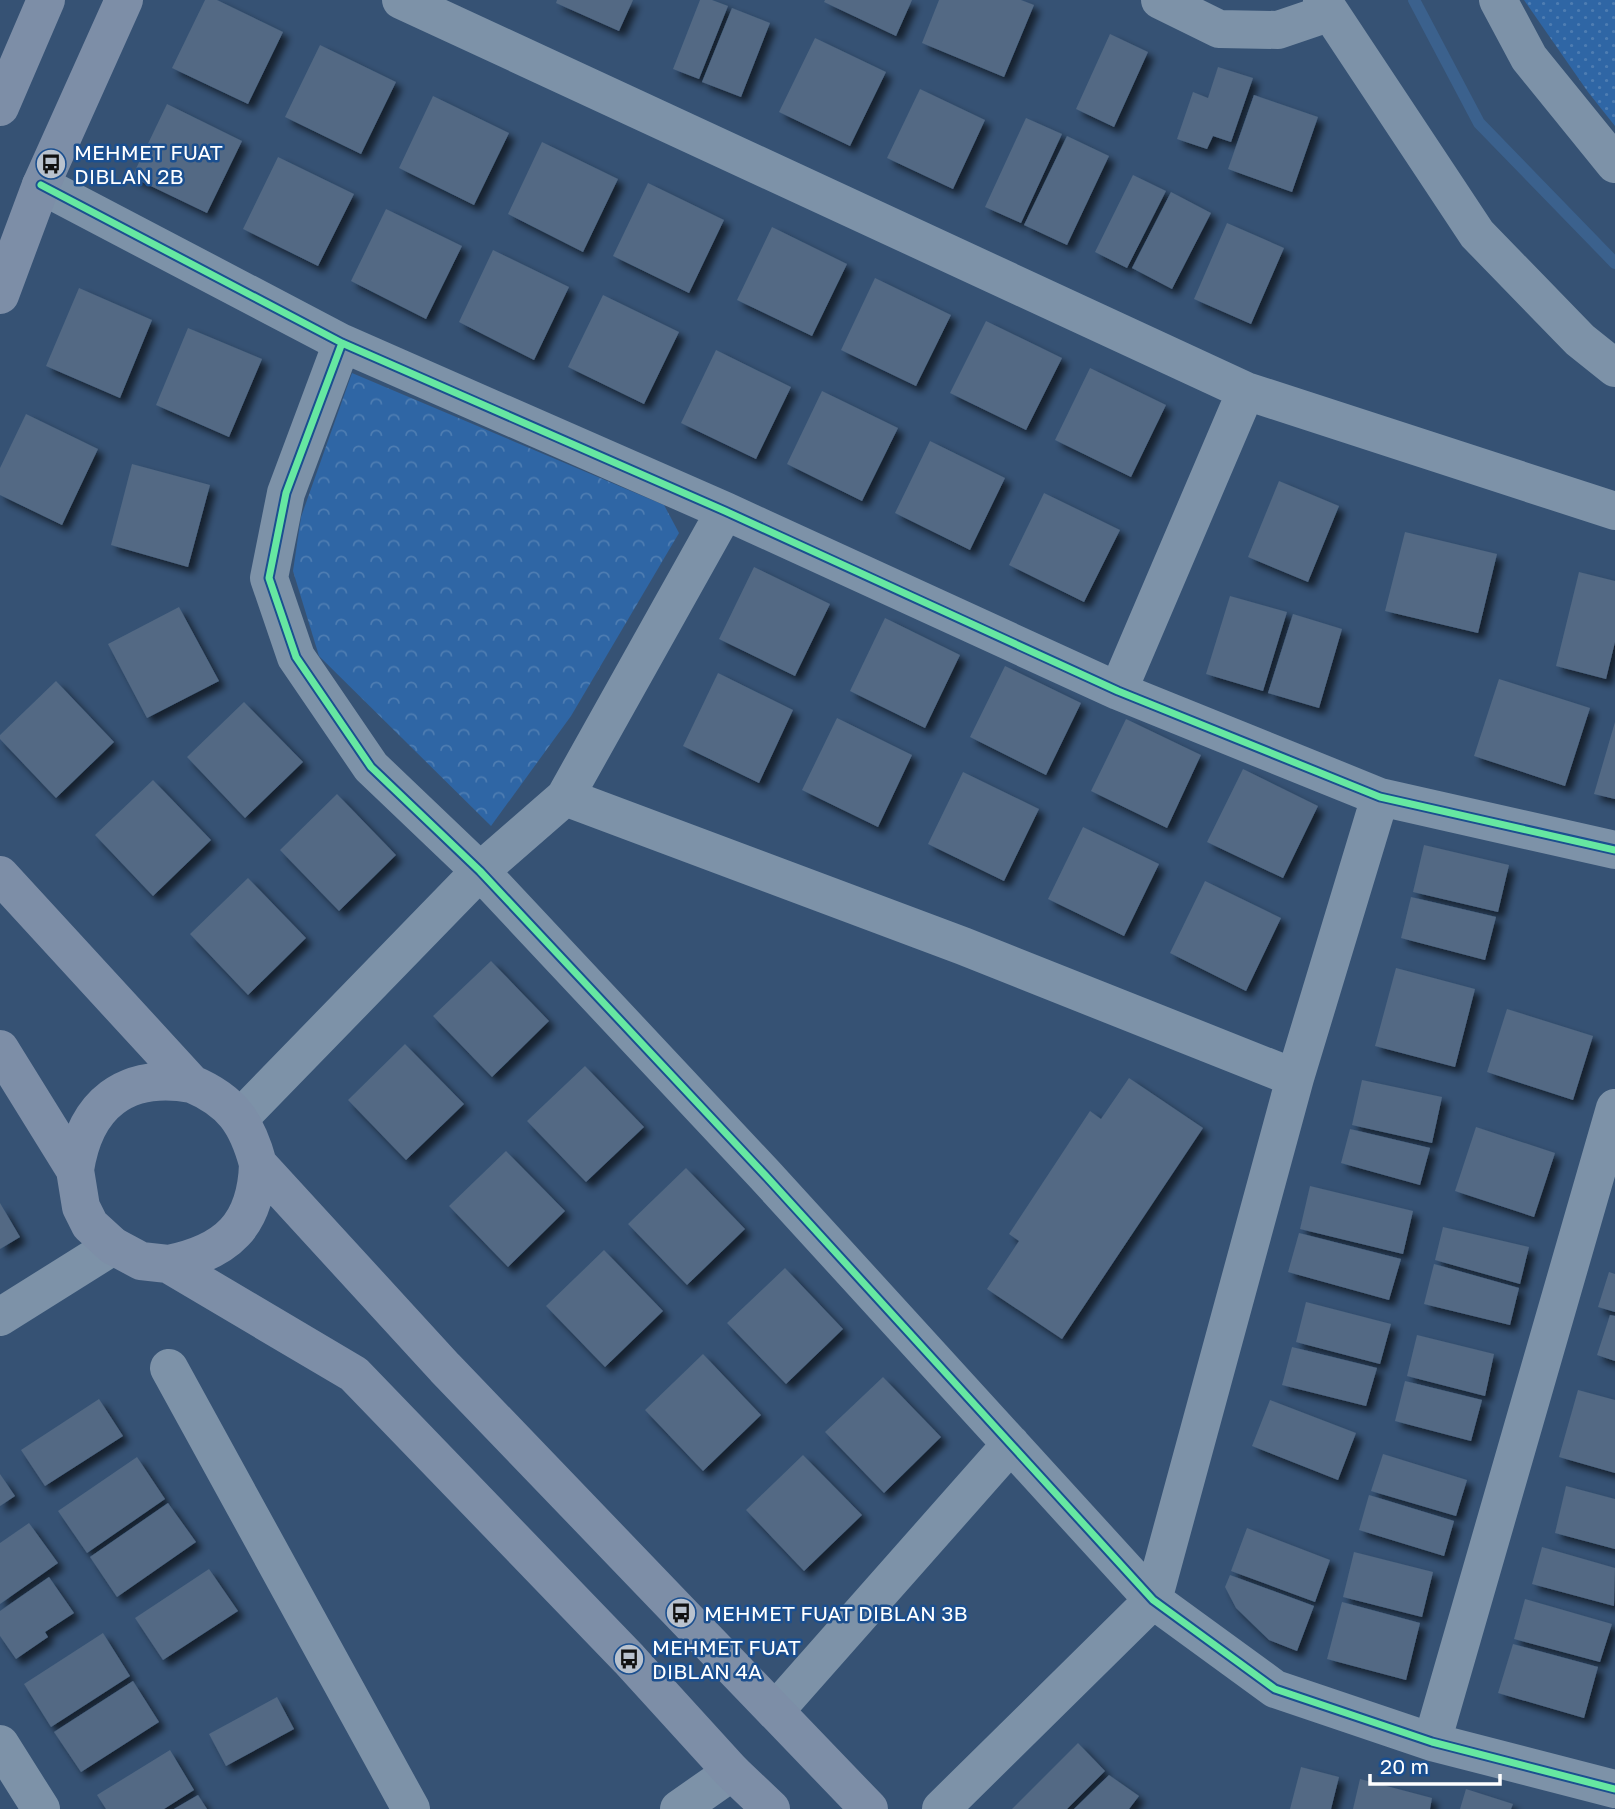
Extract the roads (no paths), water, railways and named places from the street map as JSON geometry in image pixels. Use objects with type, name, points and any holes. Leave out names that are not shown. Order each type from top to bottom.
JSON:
[{"type":"main road","points":[[0,107],[46,0]]},
{"type":"main road","points":[[0,295],[41,185],[124,0]]},
{"type":"main road","points":[[0,875],[192,1084]]},
{"type":"main road","points":[[0,1049],[75,1170]]},
{"type":"main road","points":[[173,1080],[192,1084],[222,1100],[240,1118],[251,1139],[258,1164],[257,1185],[250,1209],[237,1231],[218,1247],[195,1259],[168,1264],[141,1261],[113,1246],[90,1225],[81,1208],[75,1170],[78,1149],[94,1114],[122,1091],[141,1083],[173,1080]]},
{"type":"main road","points":[[258,1164],[445,1368],[869,1809]]},
{"type":"main road","points":[[168,1264],[354,1374],[629,1658],[732,1772],[771,1809]]},
{"type":"street","points":[[401,0],[1246,391],[1615,511]]},
{"type":"street","points":[[1160,0],[1219,29],[1278,30],[1325,6],[1477,234],[1580,340],[1615,368]]},
{"type":"street","points":[[1499,0],[1529,58],[1615,164]]},
{"type":"street","points":[[41,185],[342,343],[724,511],[1118,691],[1380,797],[1615,850]]},
{"type":"street","points":[[342,343],[286,493],[269,578],[296,657],[371,767],[480,871],[765,1175],[1153,1600],[1275,1689],[1432,1742],[1615,1789]]},
{"type":"street","points":[[1118,691],[1246,391]]},
{"type":"street","points":[[240,1118],[480,871],[565,797],[724,511]]},
{"type":"street","points":[[565,797],[963,946],[1295,1078]]},
{"type":"street","points":[[941,1809],[1153,1600],[1295,1078],[1380,797]]},
{"type":"street","points":[[1432,1742],[1615,1108]]},
{"type":"street","points":[[0,1317],[113,1246]]},
{"type":"street","points":[[169,1368],[411,1809]]},
{"type":"street","points":[[775,1711],[1011,1444]]},
{"type":"street","points":[[0,1744],[41,1809]]},
{"type":"street","points":[[679,1809],[732,1772]]},
{"type":"waterway","points":[[1414,0],[1479,123],[1615,263]]},
{"type":"place","name":"MEHMET FUAT DIBLAN 2B","points":[[51,164]]},
{"type":"place","name":"MEHMET FUAT DIBLAN 3B","points":[[681,1613]]},
{"type":"place","name":"MEHMET FUAT DIBLAN 4A","points":[[629,1659]]}]
